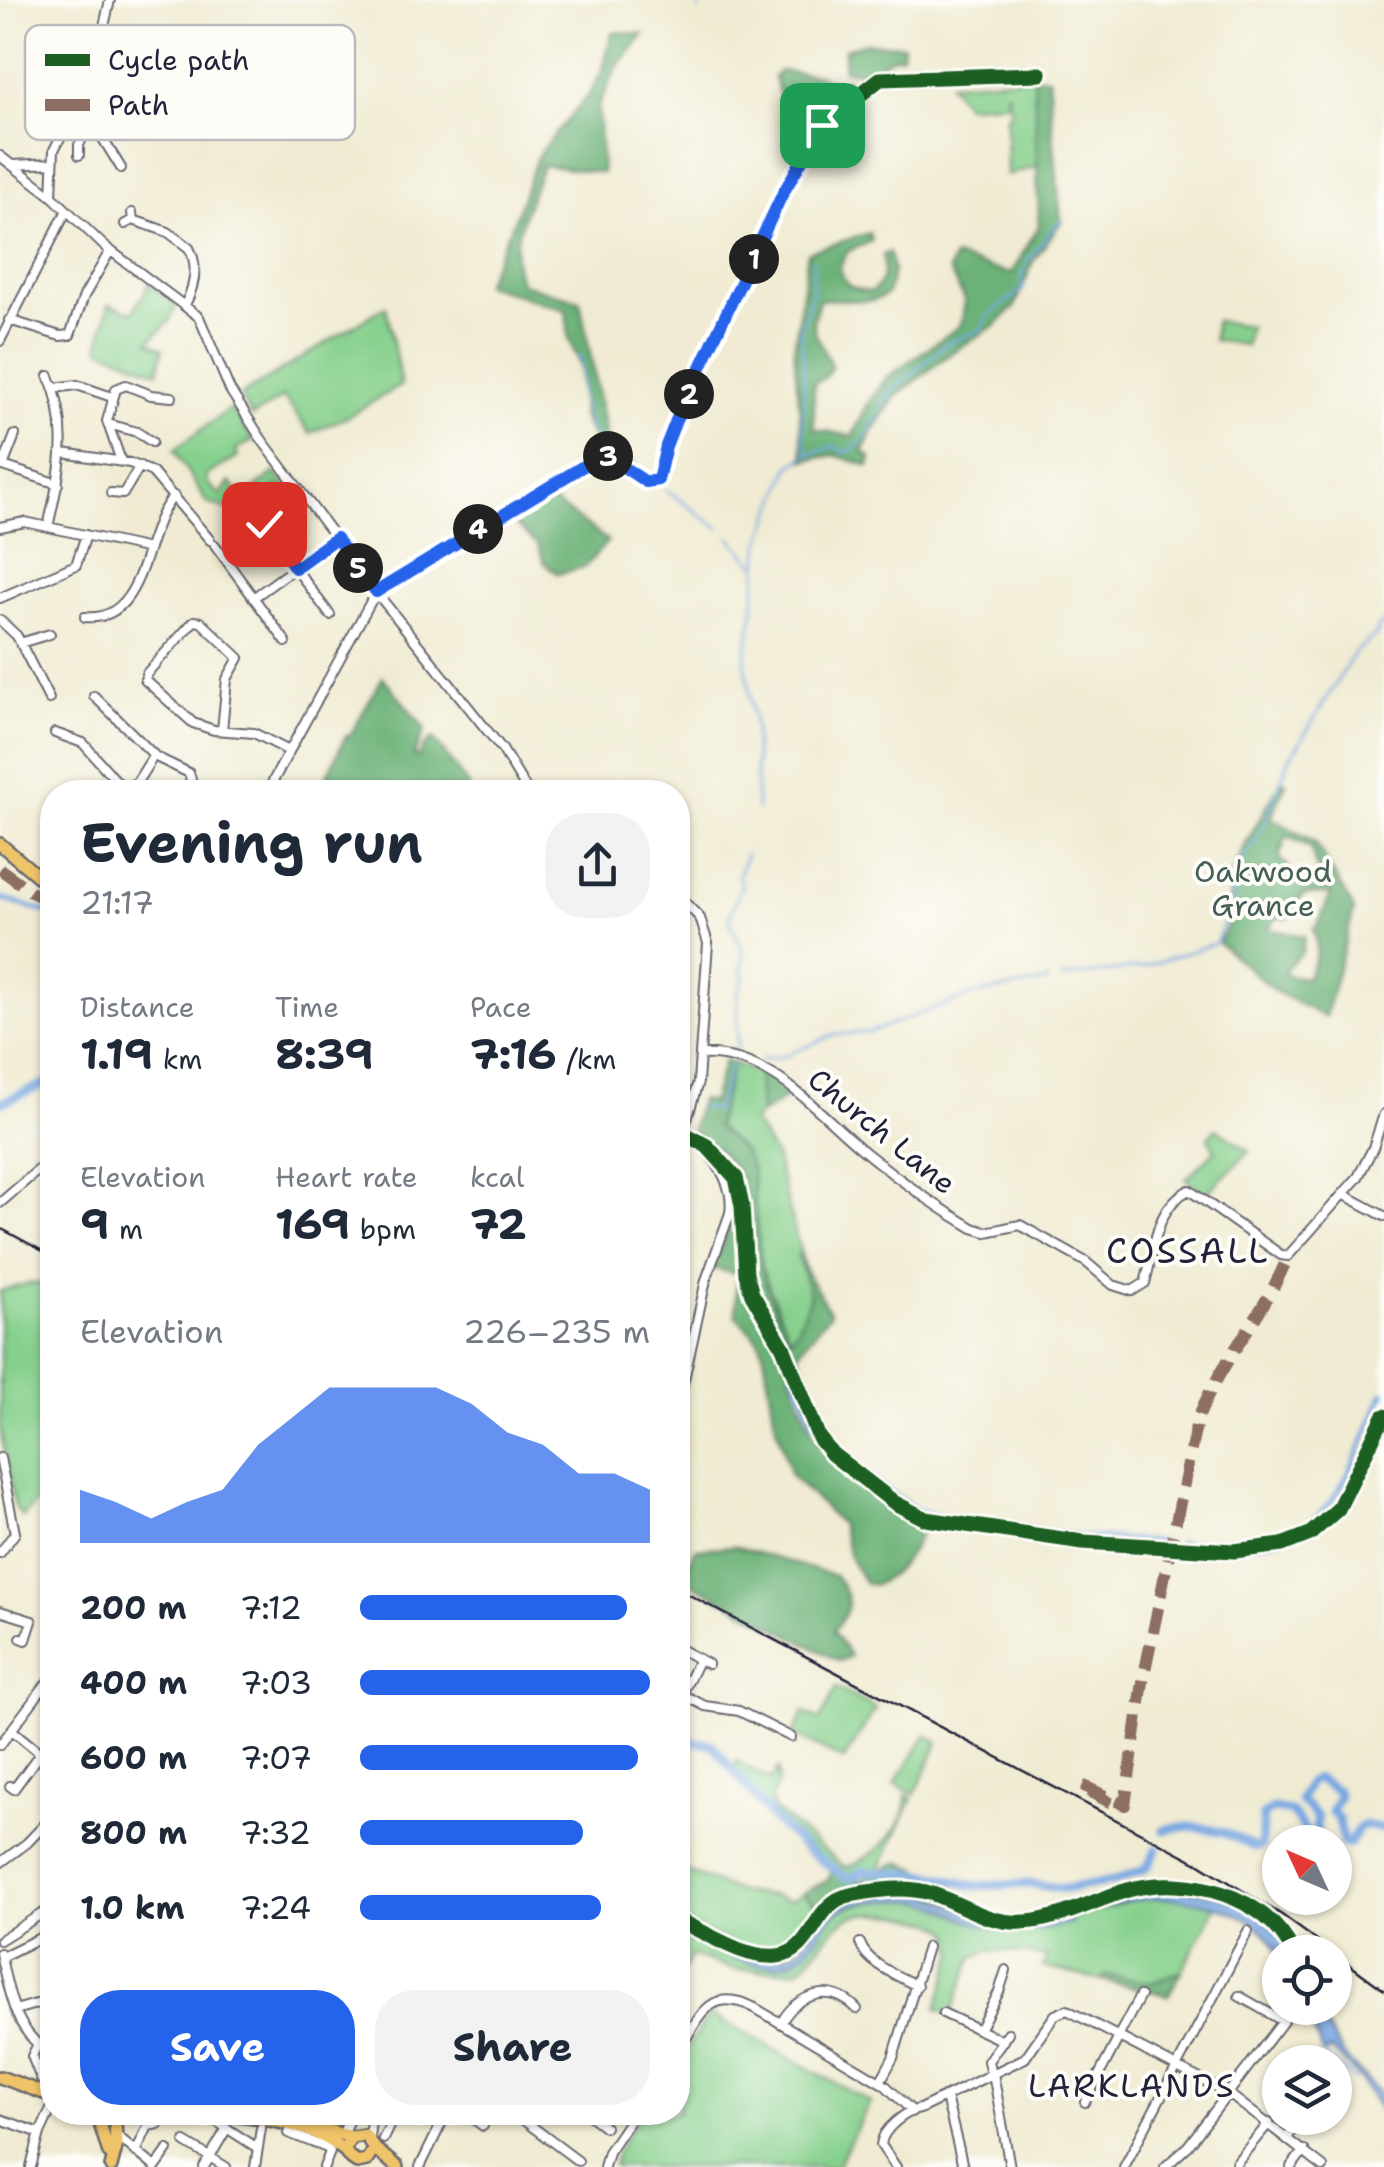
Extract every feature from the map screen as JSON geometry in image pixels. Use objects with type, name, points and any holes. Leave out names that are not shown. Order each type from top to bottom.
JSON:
[{"type":"main road","points":[[0,844],[40,878]]},
{"type":"main road","points":[[0,2077],[40,2086]]},
{"type":"main road","points":[[102,2125],[111,2167]]},
{"type":"main road","points":[[111,2167],[115,2125]]},
{"type":"main road","points":[[287,2125],[330,2140],[353,2161],[382,2167]]},
{"type":"main road","points":[[316,2125],[363,2137],[396,2167]]},
{"type":"main road","points":[[353,2161],[363,2137]]},
{"type":"main road","points":[[353,2161],[363,2137]]},
{"type":"street","points":[[104,25],[110,0]]},
{"type":"street","points":[[274,780],[376,592],[600,456],[607,456],[646,482],[658,480],[677,418],[786,187],[822,125],[874,83],[900,76],[1040,74]]},
{"type":"street","points":[[52,196],[58,140]]},
{"type":"street","points":[[79,154],[81,140]]},
{"type":"street","points":[[104,140],[121,168]]},
{"type":"street","points":[[0,156],[52,196],[110,251],[181,302],[202,323],[237,403],[376,592],[502,748],[521,780]]},
{"type":"street","points":[[12,165],[54,162]]},
{"type":"street","points":[[0,341],[66,210]]},
{"type":"street","points":[[130,219],[168,232],[189,248],[194,268],[192,288],[181,302]]},
{"type":"street","points":[[9,320],[60,336],[70,335],[84,296],[110,251]]},
{"type":"street","points":[[48,526],[63,453],[62,414],[50,384],[68,384],[112,396]]},
{"type":"street","points":[[121,461],[108,424],[116,389],[126,385],[151,396],[172,397]]},
{"type":"street","points":[[108,424],[138,432],[151,442]]},
{"type":"street","points":[[15,435],[2,465],[58,484]]},
{"type":"street","points":[[63,453],[121,461],[154,474],[212,542],[286,642]]},
{"type":"street","points":[[111,492],[123,494],[140,466]]},
{"type":"street","points":[[86,616],[108,612],[128,598],[165,508],[174,496]]},
{"type":"street","points":[[263,520],[330,615]]},
{"type":"street","points":[[0,526],[25,522],[149,549]]},
{"type":"street","points":[[0,598],[76,565],[86,535]]},
{"type":"street","points":[[254,598],[336,538]]},
{"type":"street","points":[[0,620],[20,642],[49,699]]},
{"type":"street","points":[[222,730],[226,678],[239,658],[196,620],[144,678],[188,720],[207,728],[222,730],[254,732],[290,751]]},
{"type":"street","points":[[20,642],[50,634]]},
{"type":"street","points":[[93,695],[154,755],[190,774],[191,780]]},
{"type":"street","points":[[55,733],[84,744],[115,780]]},
{"type":"street","points":[[138,780],[154,755]]},
{"type":"street","points":[[690,906],[708,943],[700,1055],[690,1111]]},
{"type":"street","name":"Church Lane","points":[[700,1055],[729,1055],[781,1080],[870,1157],[973,1228],[986,1232],[1020,1225],[1086,1262],[1124,1290],[1136,1290],[1145,1283],[1160,1221],[1184,1191],[1190,1190],[1281,1255],[1288,1256],[1345,1195]]},
{"type":"street","points":[[1384,1114],[1366,1162],[1345,1195],[1384,1216]]},
{"type":"street","points":[[690,1339],[708,1272],[730,1214],[729,1191],[713,1160],[704,1170]]},
{"type":"street","points":[[0,1203],[40,1168]]},
{"type":"street","points":[[0,1458],[15,1536],[2,1551]]},
{"type":"street","points":[[0,1611],[34,1621],[26,1640],[21,1638]]},
{"type":"street","points":[[690,1654],[703,1661],[690,1679]]},
{"type":"street","points":[[0,1745],[40,1693]]},
{"type":"street","points":[[690,1698],[705,1706],[734,1710],[791,1737]]},
{"type":"street","points":[[10,1786],[14,1789],[40,1754],[13,1731]]},
{"type":"street","points":[[0,1864],[40,1830]]},
{"type":"street","points":[[0,1940],[40,1915]]},
{"type":"street","points":[[1124,2167],[1240,1938],[1248,1931]]},
{"type":"street","points":[[40,1938],[0,1955],[22,2030],[40,2048]]},
{"type":"street","points":[[860,1943],[863,1952],[876,1962],[916,1986]]},
{"type":"street","points":[[880,2082],[891,2062],[927,1948]]},
{"type":"street","points":[[979,2030],[1006,1970]]},
{"type":"street","points":[[781,2024],[793,2005],[818,1994],[836,1994],[857,2009]]},
{"type":"street","points":[[1085,2102],[1140,1995]]},
{"type":"street","points":[[1239,1996],[1262,2009]]},
{"type":"street","points":[[690,2033],[707,2008],[721,1999],[749,2004],[880,2082],[911,2110]]},
{"type":"street","points":[[15,2010],[40,2006]]},
{"type":"street","points":[[896,2167],[880,2140],[884,2133],[911,2110],[946,2097],[1028,2054],[1060,2011],[1073,2011],[1149,2050],[1230,2094],[1262,2119]]},
{"type":"street","points":[[944,2013],[950,2024],[1006,2037],[988,2061],[1010,2167]]},
{"type":"street","points":[[1165,2167],[1188,2146],[1280,2025]]},
{"type":"street","points":[[37,2046],[32,2056],[40,2086]]},
{"type":"street","points":[[946,2097],[964,2167]]},
{"type":"street","points":[[0,2119],[40,2134]]},
{"type":"street","points":[[31,2167],[44,2125]]},
{"type":"street","points":[[136,2152],[148,2126],[153,2125]]},
{"type":"street","points":[[222,2125],[256,2147]]},
{"type":"street","points":[[357,2125],[363,2137]]},
{"type":"street","points":[[363,2137],[368,2125]]},
{"type":"street","points":[[363,2137],[383,2125]]},
{"type":"street","points":[[420,2167],[441,2125]]},
{"type":"street","points":[[530,2125],[578,2161]]},
{"type":"street","points":[[604,2167],[608,2152],[626,2125]]},
{"type":"street","points":[[204,2167],[227,2128]]},
{"type":"street","points":[[257,2166],[261,2128]]},
{"type":"street","points":[[1237,2159],[1262,2132]]},
{"type":"street","points":[[288,2133],[330,2152],[324,2167]]},
{"type":"street","points":[[115,2134],[155,2167],[168,2150]]},
{"type":"street","points":[[1283,2135],[1322,2167]]},
{"type":"street","points":[[185,2142],[226,2167]]},
{"type":"street","points":[[1291,2167],[1304,2150]]},
{"type":"green space","points":[[612,32],[644,34],[617,67],[598,107],[602,173],[542,165],[515,253],[521,283],[580,301],[606,436],[601,443],[591,435],[582,416],[580,366],[569,339],[566,310],[484,284],[513,223],[538,155],[592,91],[603,69]]},
{"type":"green space","points":[[866,43],[903,45],[902,55],[891,57],[869,74],[843,70],[845,49]]},
{"type":"green space","points":[[779,71],[819,75],[839,85],[846,78],[850,83],[849,95],[820,123],[802,154],[789,150],[789,124],[774,77]]},
{"type":"green space","points":[[1034,77],[1039,166],[1007,175],[1006,116],[1011,112],[1007,90],[1006,103],[965,105],[949,83]]},
{"type":"green space","points":[[1034,77],[1048,77],[1061,222],[1034,260],[1014,308],[896,396],[863,452],[871,457],[869,466],[835,455],[804,460],[794,349],[808,252],[869,233],[872,241],[848,251],[840,267],[849,286],[870,292],[881,281],[883,255],[889,252],[893,271],[887,294],[862,301],[819,300],[813,321],[832,367],[814,383],[814,429],[852,436],[887,377],[961,325],[965,301],[949,270],[954,257],[1011,274],[1039,226]]},
{"type":"green space","points":[[149,284],[177,304],[169,322],[149,341],[163,349],[158,372],[99,348],[109,304],[133,312]]},
{"type":"green space","points":[[386,306],[401,385],[345,418],[310,433],[283,397],[252,417],[240,396]]},
{"type":"green space","points":[[1215,321],[1249,326],[1245,345],[1213,340]]},
{"type":"green space","points":[[231,408],[253,440],[236,450],[238,457],[207,475],[207,483],[220,495],[230,482],[237,492],[231,497],[237,503],[257,492],[255,488],[275,472],[288,489],[282,493],[276,486],[273,489],[278,496],[259,509],[255,507],[256,511],[249,516],[207,503],[174,450]]},
{"type":"green space","points":[[545,496],[608,541],[585,567],[558,574],[544,563],[538,545],[508,519]]},
{"type":"green space","points":[[383,677],[425,729],[414,756],[419,757],[433,738],[464,780],[325,780],[346,736],[349,737]]},
{"type":"green space","name":"Oakwood Grance","points":[[1281,781],[1286,783],[1271,818],[1315,842],[1354,910],[1325,1017],[1276,992],[1217,942],[1227,926],[1231,883],[1238,862]],"holes":[[[1286,836],[1310,847],[1317,870],[1327,878],[1325,888],[1292,876],[1279,859]],[[1304,894],[1331,894],[1313,929],[1316,955],[1306,978],[1286,975],[1284,971],[1302,952],[1304,936],[1268,929],[1277,918],[1288,918]]]},
{"type":"green space","points":[[724,1060],[733,1063],[716,1126],[743,1151],[751,1167],[761,1267],[769,1292],[790,1338],[810,1296],[800,1252],[805,1270],[830,1313],[798,1353],[820,1414],[815,1419],[788,1345],[751,1270],[751,1228],[738,1179],[726,1159],[691,1131],[700,1100],[712,1102]]},
{"type":"green space","points":[[733,1063],[758,1073],[760,1115],[753,1121],[775,1156],[805,1270],[830,1313],[790,1339],[761,1267],[751,1167],[715,1126]]},
{"type":"green space","points":[[758,1073],[771,1077],[791,1094],[760,1115]]},
{"type":"green space","points":[[1216,1128],[1249,1151],[1205,1195],[1186,1179],[1215,1151],[1208,1137]]},
{"type":"green space","points":[[729,1180],[738,1202],[748,1286],[780,1345],[813,1431],[848,1471],[925,1522],[906,1559],[875,1585],[865,1583],[851,1561],[840,1523],[791,1475],[775,1422],[764,1354],[759,1340],[736,1316],[736,1274],[711,1268],[734,1216]]},
{"type":"green space","points":[[40,1284],[40,1496],[23,1517],[15,1508],[0,1429],[0,1291]]},
{"type":"green space","points":[[734,1546],[835,1576],[846,1593],[848,1605],[833,1631],[850,1656],[839,1661],[690,1582],[690,1559],[696,1549]]},
{"type":"green space","points":[[836,1688],[876,1708],[844,1760],[793,1734],[804,1712],[820,1720]]},
{"type":"green space","points":[[926,1735],[939,1742],[915,1794],[895,1784]]},
{"type":"green space","points":[[737,1761],[771,1780],[778,1769],[779,1781],[771,1799],[774,1809],[845,1867],[867,1857],[888,1840],[902,1818],[906,1795],[913,1798],[879,1871],[860,1869],[849,1875],[816,1852],[773,1813],[734,1768]]},
{"type":"green space","points":[[900,1862],[920,1870],[921,1880],[953,1885],[958,1904],[924,1893],[888,1888],[854,1893],[822,1910],[803,1893],[828,1880],[834,1866],[848,1875],[852,1873],[857,1881],[864,1881],[870,1870],[879,1871]]},
{"type":"green space","points":[[690,1873],[739,1892],[790,1901],[803,1893],[822,1910],[806,1935],[783,1953],[753,1951],[690,1924]]},
{"type":"green space","points":[[1147,1897],[1180,1897],[1216,1906],[1169,1995],[1043,1967],[1047,1957],[988,1951],[973,1957],[951,2015],[937,2008],[955,1952],[951,1932],[930,1922],[884,1914],[846,1919],[798,1970],[735,1970],[692,1956],[690,1959],[690,1939],[725,1955],[757,1962],[790,1957],[814,1942],[835,1915],[871,1902],[918,1901],[998,1928],[1047,1928],[1071,1923],[1066,1919]]},
{"type":"green space","points":[[1182,1971],[1169,1995],[1102,1980],[1106,1975],[1152,1983]]},
{"type":"green space","points":[[710,2014],[870,2102],[837,2167],[614,2167],[621,2145],[635,2125],[690,2125],[690,2043]]},
{"type":"water","points":[[1169,1888],[1223,1898],[1253,1912],[1279,1935],[1265,1935],[1249,1920],[1232,1912],[1183,1899],[1164,1899],[1107,1906],[1068,1918],[1072,1923],[1023,1930],[986,1926],[918,1901],[865,1902],[841,1910],[806,1951],[777,1964],[742,1961],[690,1939],[690,1928],[755,1955],[786,1956],[804,1944],[822,1916],[837,1904],[872,1894],[918,1893],[997,1922],[1019,1924],[1140,1891]]},
{"type":"water","points":[[1311,2025],[1325,2025],[1337,2045],[1319,2045]]},
{"type":"water","points":[[1352,2064],[1384,2098],[1384,2116],[1352,2071]]},
{"type":"waterway","points":[[699,10],[700,0]]},
{"type":"waterway","points":[[1021,281],[1026,263],[1056,224],[1063,221]]},
{"type":"waterway","points":[[807,455],[800,330],[812,293],[813,260]]},
{"type":"waterway","points":[[757,810],[754,721],[745,660],[760,544],[790,466],[834,446],[845,453],[862,443],[890,393],[947,343],[981,330],[987,316],[1024,289],[1021,285]]},
{"type":"waterway","points":[[577,357],[581,358],[581,396],[591,433],[652,475]]},
{"type":"waterway","points":[[665,489],[719,528]]},
{"type":"waterway","points":[[730,537],[756,565]]},
{"type":"waterway","points":[[1062,978],[1144,967],[1216,943],[1236,893],[1232,883],[1258,838],[1289,760],[1355,652],[1378,633],[1384,622]]},
{"type":"waterway","points":[[737,1051],[738,992],[745,976],[741,972],[744,953],[730,915],[742,884],[738,877],[746,854]]},
{"type":"waterway","points":[[0,898],[40,910]]},
{"type":"waterway","points":[[761,1060],[784,1056],[834,1035],[870,1032],[970,996],[1048,981]]},
{"type":"waterway","points":[[701,1107],[715,1112],[732,1064]]},
{"type":"waterway","points":[[0,1103],[40,1086]]},
{"type":"waterway","points":[[749,1226],[755,1286],[783,1339]]},
{"type":"waterway","points":[[786,1348],[813,1422]]},
{"type":"waterway","points":[[1179,1543],[1226,1546],[1263,1542],[1293,1533],[1316,1517],[1352,1467],[1384,1393]]},
{"type":"waterway","points":[[821,1435],[863,1473],[918,1511],[1072,1536],[1160,1542]]},
{"type":"waterway","points":[[1373,1450],[1380,1449]]},
{"type":"waterway","points":[[690,1741],[712,1744],[773,1819],[807,1850],[847,1878],[858,1876],[861,1871],[928,1875],[975,1886],[1032,1884],[1065,1889],[1114,1881],[1141,1871],[1157,1849]]},
{"type":"waterway","points":[[1164,1830],[1211,1830],[1255,1848],[1261,1846],[1263,1815],[1273,1809],[1291,1812],[1310,1837],[1316,1835],[1317,1817],[1300,1800],[1309,1782],[1316,1778],[1337,1791],[1339,1797],[1331,1811],[1339,1820],[1343,1843],[1349,1845],[1358,1828],[1365,1825],[1384,1829]]},
{"type":"railway","points":[[0,1228],[40,1250]]},
{"type":"railway","points":[[690,1595],[1198,1863],[1282,1915],[1384,1990]]},
{"type":"marked path","points":[[0,869],[40,896]]},
{"type":"marked path","points":[[1111,1803],[1081,1787],[1125,1805],[1144,1675],[1197,1421],[1288,1256]]},
{"type":"cycle path","points":[[376,592],[600,455],[646,482],[658,480],[677,418],[782,195],[822,125],[880,79],[1040,74]]},
{"type":"cycle path","points":[[690,1137],[707,1146],[736,1178],[742,1206],[746,1274],[752,1294],[783,1347],[819,1438],[832,1454],[895,1503],[926,1519],[1083,1542],[1234,1551],[1282,1545],[1310,1534],[1338,1509],[1384,1416]]},
{"type":"cycle path","points":[[690,1926],[739,1949],[777,1956],[799,1946],[828,1907],[860,1893],[891,1889],[923,1891],[991,1918],[1027,1922],[1056,1916],[1128,1890],[1175,1885],[1199,1888],[1245,1903],[1283,1935]]},
{"type":"district","name":"COSSALL","points":[[1188,1250]]},
{"type":"district","name":"LARKLANDS","points":[[1132,2085]]},
{"type":"route","points":[[264,524],[295,568],[336,538],[376,592],[600,456],[607,456],[646,482],[658,480],[677,418],[782,195],[822,125]]}]
